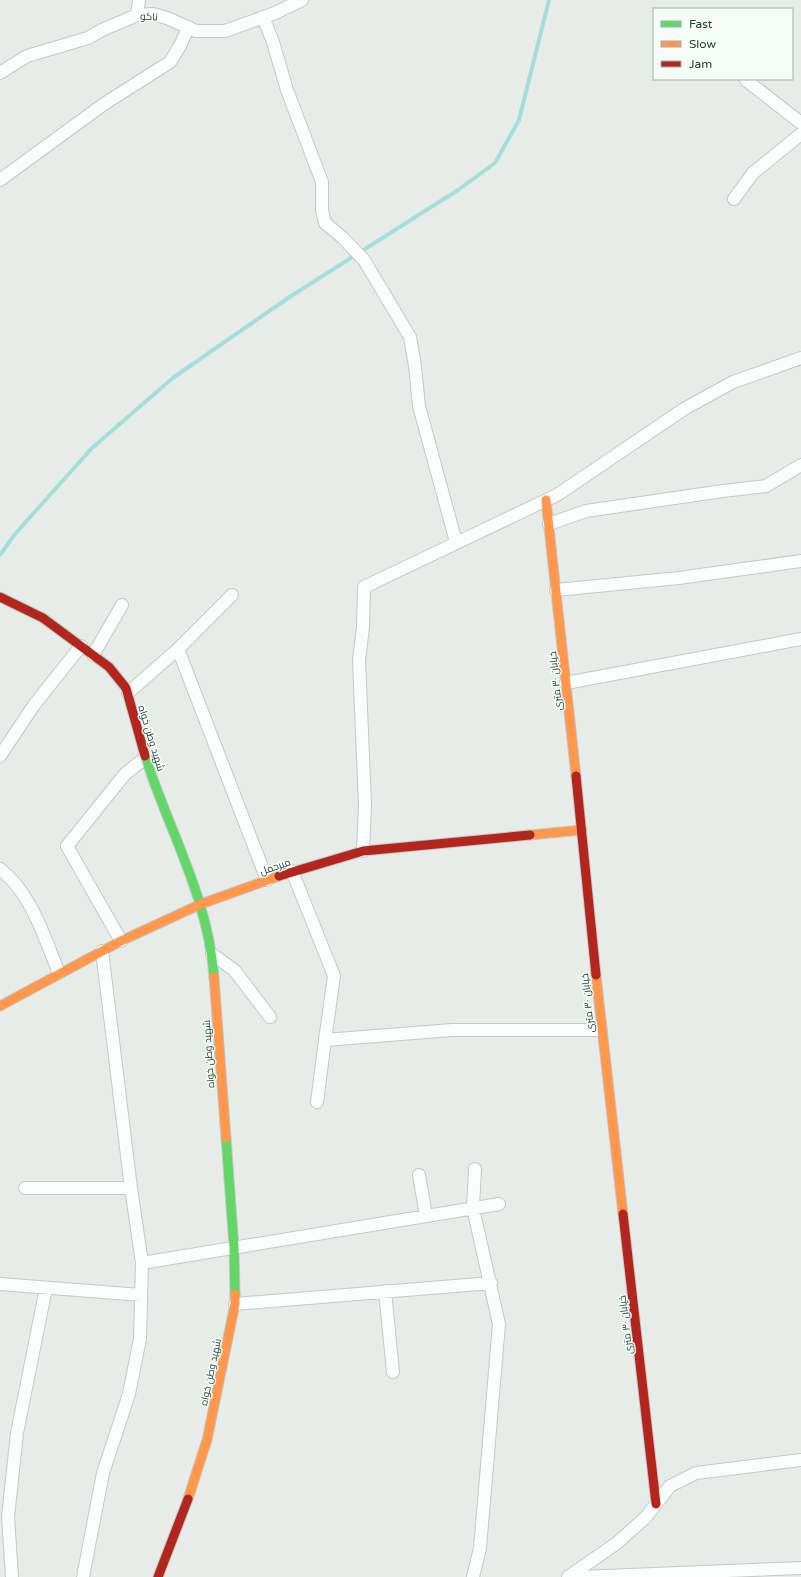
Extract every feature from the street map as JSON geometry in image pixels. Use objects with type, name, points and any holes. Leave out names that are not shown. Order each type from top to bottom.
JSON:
[{"type":"street","points":[[137,15],[139,0]]},
{"type":"street","name":"ناکو","points":[[0,73],[27,56],[88,38],[102,30],[137,15],[153,14],[167,18],[196,31],[225,30],[263,17],[302,0]]},
{"type":"street","points":[[263,17],[273,42],[287,90],[322,182],[322,210],[325,223],[343,238],[364,260],[410,337],[415,366],[419,406],[456,542]]},
{"type":"street","points":[[0,180],[104,104],[170,62],[181,44],[188,27]]},
{"type":"street","points":[[746,80],[801,123]]},
{"type":"street","points":[[734,199],[753,173],[801,134]]},
{"type":"street","points":[[363,851],[365,805],[359,660],[363,627],[364,587],[557,495],[621,450],[698,401],[733,382],[801,358]]},
{"type":"street","points":[[549,524],[586,511],[766,486],[801,465]]},
{"type":"street","name":"خیابان ۳۰ متری","points":[[546,500],[582,830],[601,1030],[650,1441],[656,1504]]},
{"type":"street","points":[[556,590],[679,578],[801,561]]},
{"type":"street","points":[[128,693],[178,649],[232,595]]},
{"type":"street","name":"شهید وطن خواه","points":[[0,597],[43,618],[109,667],[126,688],[145,758],[201,904],[212,954],[234,1247],[235,1304],[207,1440],[182,1517],[158,1577]]},
{"type":"street","points":[[93,655],[122,605]]},
{"type":"street","points":[[566,683],[801,639]]},
{"type":"street","points":[[0,756],[34,705],[81,646]]},
{"type":"street","points":[[178,649],[267,880]]},
{"type":"street","points":[[121,941],[67,846],[125,774],[145,758]]},
{"type":"street","name":"میرحمل","points":[[0,1006],[121,941],[201,904],[292,871],[363,851],[582,830]]},
{"type":"street","points":[[0,869],[13,879],[30,905],[59,973]]},
{"type":"street","points":[[292,871],[334,976],[317,1102]]},
{"type":"street","points":[[83,1577],[103,1473],[129,1394],[139,1346],[142,1263],[130,1188],[102,951]]},
{"type":"street","points":[[212,954],[234,970],[270,1017]]},
{"type":"street","points":[[325,1040],[452,1030],[601,1030]]},
{"type":"street","points":[[473,1577],[480,1548],[499,1324],[473,1208],[475,1169]]},
{"type":"street","points":[[419,1175],[426,1216]]},
{"type":"street","points":[[25,1188],[130,1188]]},
{"type":"street","points":[[142,1263],[499,1204]]},
{"type":"street","points":[[235,1304],[491,1283]]},
{"type":"street","points":[[0,1284],[141,1295]]},
{"type":"street","points":[[12,1577],[8,1517],[17,1433],[46,1288]]},
{"type":"street","points":[[384,1291],[393,1372]]},
{"type":"street","points":[[568,1577],[617,1543],[646,1517],[670,1486],[696,1473],[801,1460]]},
{"type":"street","points":[[581,1577],[801,1568]]},
{"type":"waterway","points":[[0,555],[15,534],[92,448],[174,377],[291,296],[458,190],[495,163],[519,120],[549,0]]},
{"type":"traffic: fast","points":[[145,756],[196,891],[210,947],[214,977]]},
{"type":"traffic: fast","points":[[226,1138],[234,1247],[235,1294]]},
{"type":"traffic: slow","points":[[546,500],[576,776]]},
{"type":"traffic: slow","points":[[530,835],[582,830]]},
{"type":"traffic: slow","points":[[0,1006],[121,941],[201,904],[279,876]]},
{"type":"traffic: slow","points":[[596,975],[623,1214]]},
{"type":"traffic: slow","points":[[214,977],[226,1138]]},
{"type":"traffic: slow","points":[[188,1499],[207,1440],[235,1304],[235,1294]]},
{"type":"traffic: jam","points":[[0,597],[43,618],[109,667],[126,688],[145,756]]},
{"type":"traffic: jam","points":[[576,776],[596,975]]},
{"type":"traffic: jam","points":[[279,876],[363,851],[530,835]]},
{"type":"traffic: jam","points":[[623,1214],[656,1504]]},
{"type":"traffic: jam","points":[[158,1577],[188,1499]]}]
